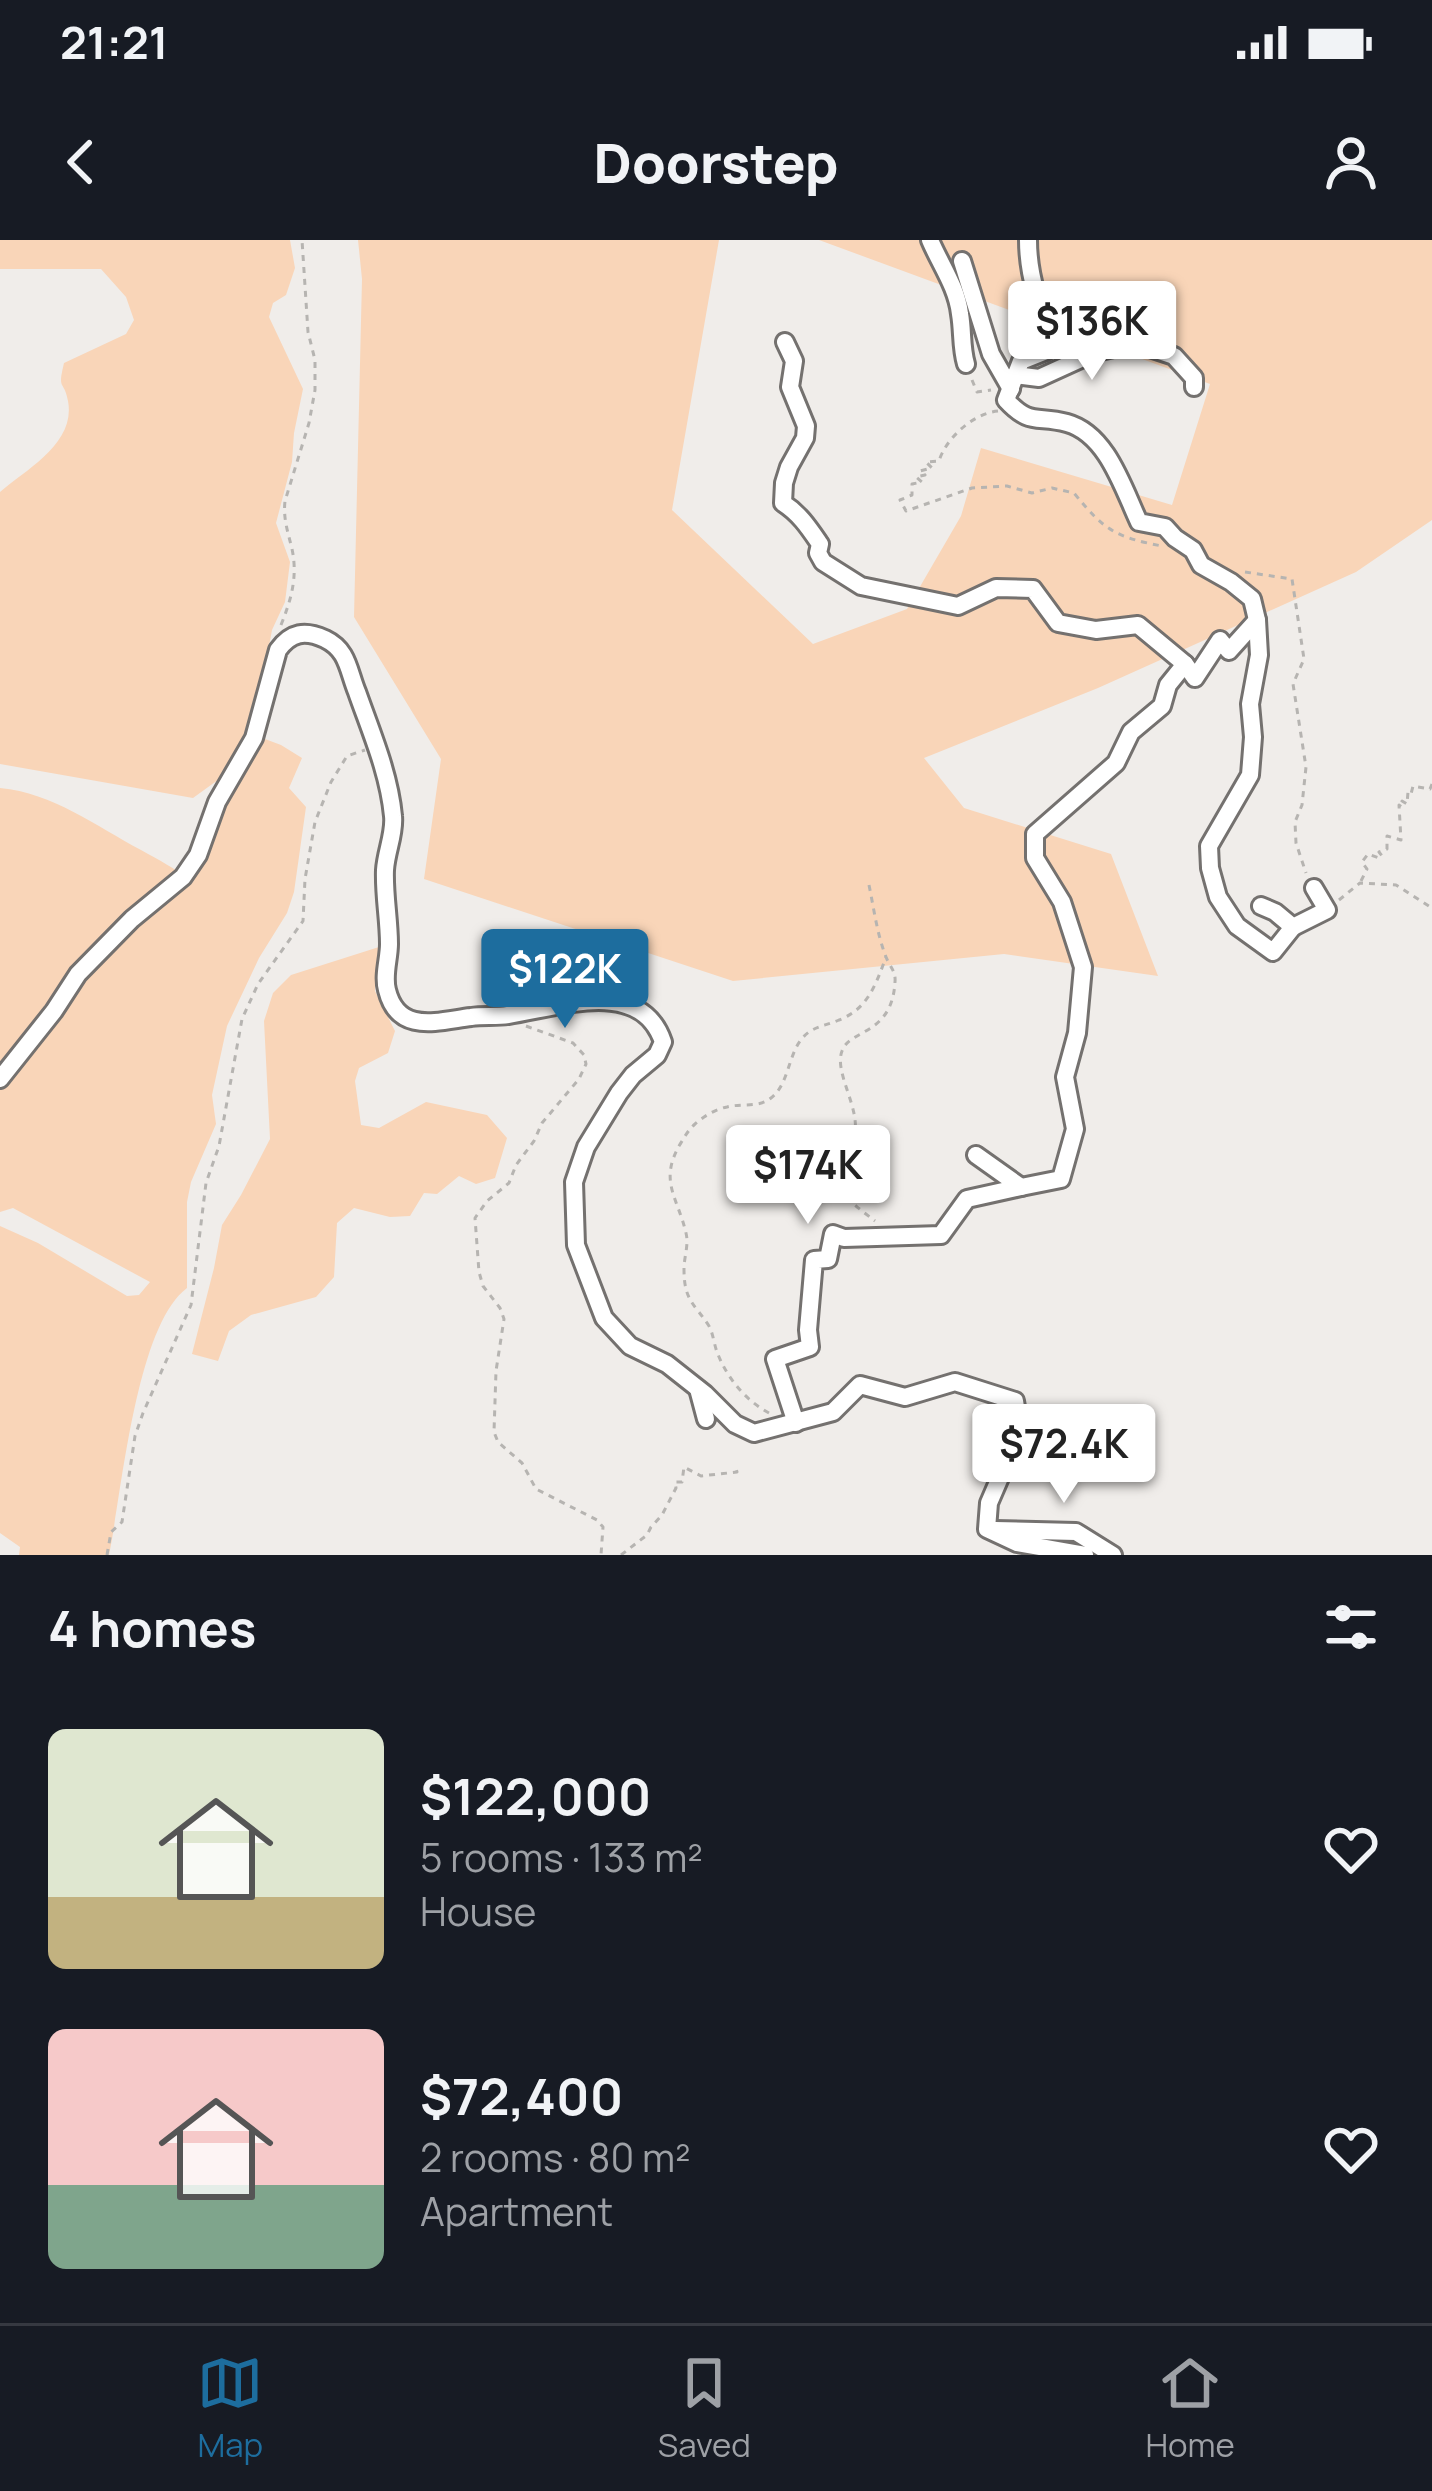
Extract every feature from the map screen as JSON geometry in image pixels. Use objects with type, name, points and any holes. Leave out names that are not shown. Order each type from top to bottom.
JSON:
[{"type":"street","points":[[930,240],[960,311],[966,364]]},
{"type":"street","points":[[1010,388],[1021,361],[1046,351],[1052,333],[1038,305],[1028,240]]},
{"type":"street","points":[[962,261],[991,354],[1021,416],[1072,424],[1102,446],[1139,521],[1166,526],[1193,550],[1201,565],[1252,599],[1259,656],[1250,704],[1250,775],[1209,846],[1218,897],[1237,926],[1273,952],[1294,927],[1328,910],[1314,888]]},
{"type":"street","points":[[785,342],[794,361],[790,387],[806,426],[784,483],[783,503],[796,512],[820,544],[818,554],[823,562],[861,586],[958,606],[996,588],[1033,589],[1058,623],[1096,630],[1138,625],[1196,678],[1220,640],[1229,651],[1257,620]]},
{"type":"street","points":[[1010,388],[1096,352],[1135,343],[1174,356],[1194,378],[1194,387]]},
{"type":"street","points":[[0,1079],[78,974],[182,877],[198,854],[217,802],[254,738],[282,645],[295,634],[309,633],[336,645],[346,657],[377,746],[394,820],[385,867],[386,978],[392,1001],[402,1015],[417,1023],[434,1024],[582,1000],[634,1008],[659,1031],[663,1042],[657,1055],[619,1093],[586,1147],[574,1182],[576,1245],[604,1318],[630,1346],[667,1364],[735,1424],[754,1433],[833,1412],[860,1385],[905,1397],[955,1382],[1015,1401],[1020,1431],[988,1503],[987,1529]]},
{"type":"street","points":[[788,1425],[775,1359],[810,1347],[814,1260],[828,1259],[833,1234],[844,1238],[941,1235],[967,1199],[1061,1179],[1075,1129],[1065,1077],[1077,1033],[1083,967],[1062,902],[1035,858],[1035,834],[1116,763],[1131,732],[1162,706],[1168,685],[1185,664]]},
{"type":"street","points":[[1261,905],[1294,927]]},
{"type":"street","points":[[976,1155],[1021,1187]]},
{"type":"street","points":[[698,1388],[706,1419]]},
{"type":"street","points":[[987,1529],[1017,1543],[1084,1555]]},
{"type":"street","points":[[987,1529],[1076,1532],[1113,1555]]},
{"type":"path","points":[[282,645],[278,631],[295,578],[283,514],[314,390],[302,240]]},
{"type":"path","points":[[966,364],[977,392],[1010,388],[1001,410],[972,420],[941,452],[939,461],[926,463],[932,468],[920,471],[925,475],[916,477],[922,482],[911,484],[912,495],[900,500],[906,511],[972,488],[1007,486],[1032,493],[1052,488],[1074,493],[1095,519],[1123,538],[1174,548]]},
{"type":"path","points":[[1217,573],[1250,572],[1292,579],[1304,659],[1293,684],[1306,767],[1295,823],[1296,843],[1314,888]]},
{"type":"path","points":[[106,1555],[111,1532],[122,1522],[143,1413],[190,1305],[206,1183],[218,1146],[242,1019],[258,984],[303,921],[315,822],[331,782],[346,756],[377,746]]},
{"type":"path","points":[[1337,902],[1360,883],[1366,869],[1362,862],[1368,854],[1382,856],[1379,852],[1387,849],[1387,836],[1401,840],[1399,805],[1407,804],[1408,792],[1413,786],[1426,790],[1432,784]]},
{"type":"path","points":[[1360,883],[1396,885],[1432,908]]},
{"type":"path","points":[[869,885],[895,987],[888,1010],[874,1028],[842,1049],[856,1129],[836,1167],[836,1177],[857,1207],[878,1222]]},
{"type":"path","points":[[788,1425],[753,1404],[725,1370],[711,1330],[688,1295],[687,1238],[670,1186],[670,1167],[695,1124],[722,1108],[772,1098],[803,1036],[862,1006],[886,957]]},
{"type":"path","points":[[502,1016],[574,1042],[586,1064],[542,1123],[508,1183],[475,1218],[479,1272],[503,1319],[494,1432],[498,1442],[522,1463],[536,1489],[603,1526],[601,1555]]},
{"type":"path","points":[[621,1555],[647,1535],[662,1515],[685,1467],[701,1476],[737,1472],[735,1465]]},
{"type":"shaded area","points":[[0,240],[290,240],[295,268],[286,295],[273,303],[269,317],[303,389],[292,462],[276,523],[290,562],[285,602],[272,630],[257,711],[244,750],[222,777],[193,798],[0,764],[0,492],[47,454],[65,430],[64,363],[126,334],[134,320],[126,297],[101,269],[0,269]]},
{"type":"shaded area","points":[[358,240],[719,240],[672,510],[813,644],[907,609],[961,516],[981,448],[1172,505],[1210,384],[819,240],[1432,240],[1432,520],[1356,572],[1098,688],[924,758],[964,808],[1111,854],[1158,976],[1004,954],[733,981],[424,879],[441,759],[354,617],[362,279]]},
{"type":"shaded area","points":[[265,739],[302,758],[289,788],[306,807],[294,892],[227,1026],[212,1095],[216,1124],[187,1202],[187,1288],[170,1308],[143,1373],[109,1555],[19,1555],[20,1547],[0,1533],[0,1226],[127,1296],[139,1295],[150,1282],[13,1208],[0,1212],[0,788],[38,796],[74,812],[190,881],[203,865],[235,782]]},
{"type":"shaded area","points":[[379,947],[375,991],[395,1031],[388,1053],[359,1068],[355,1081],[361,1125],[379,1128],[426,1102],[487,1115],[507,1138],[495,1178],[476,1184],[459,1176],[437,1194],[424,1193],[410,1216],[390,1217],[354,1208],[337,1223],[334,1277],[316,1297],[251,1315],[229,1331],[218,1361],[192,1354],[222,1225],[270,1139],[264,1021],[273,993],[291,975]]}]
